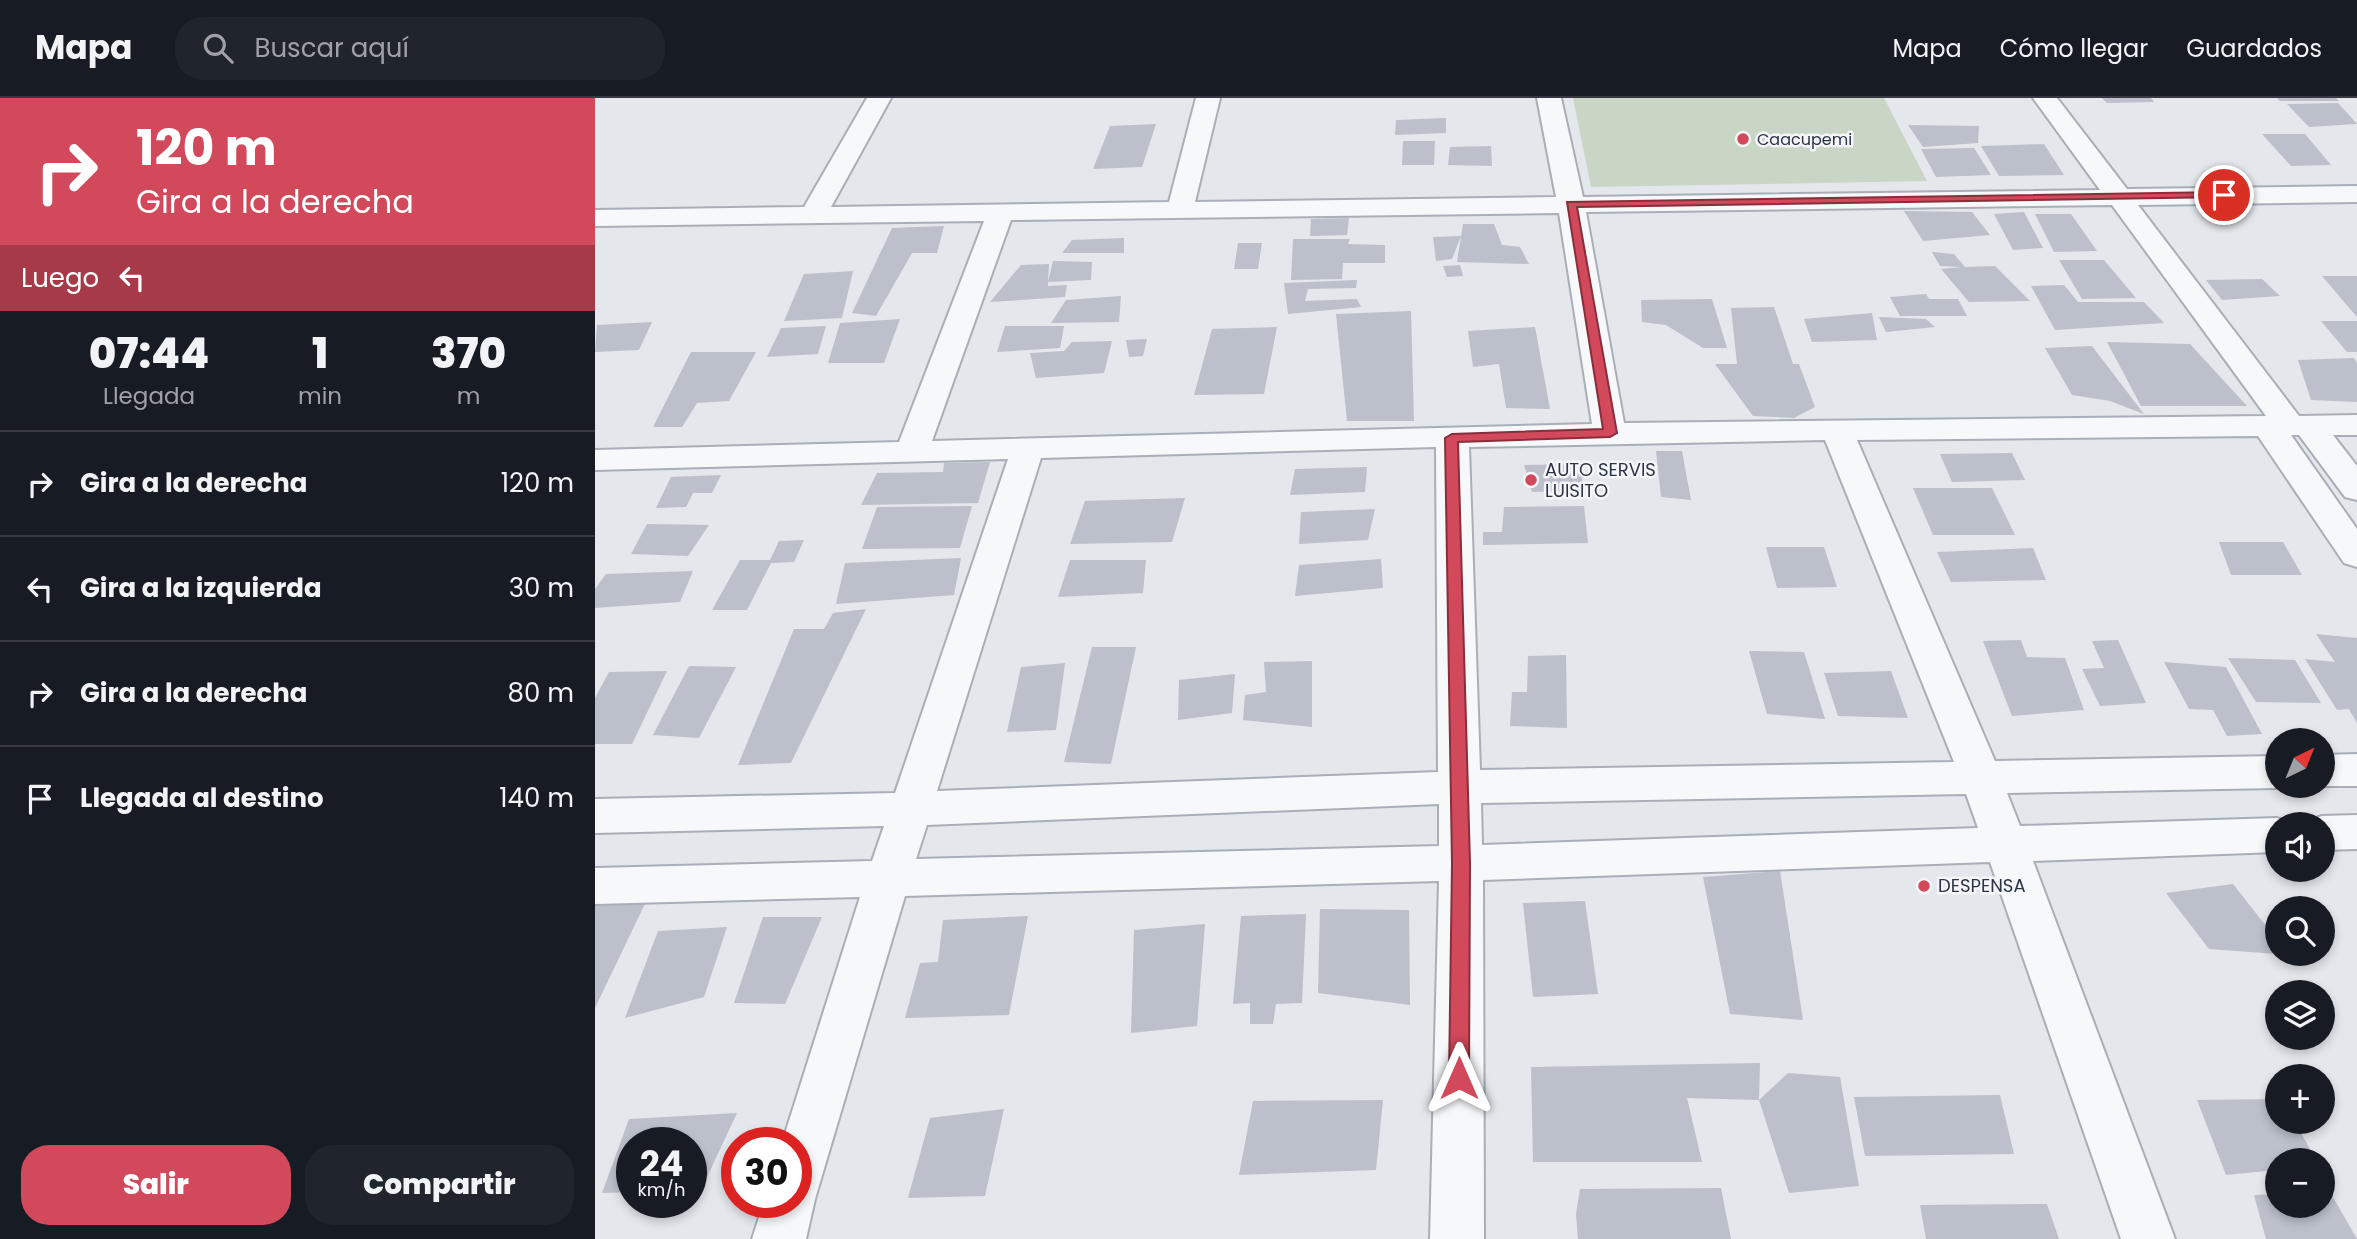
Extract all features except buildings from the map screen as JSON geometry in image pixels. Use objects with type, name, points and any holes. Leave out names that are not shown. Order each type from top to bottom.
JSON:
[{"type":"street","points":[[813,215],[879,98]]},
{"type":"street","points":[[1180,210],[1208,98]]},
{"type":"street","points":[[1549,98],[1571,204],[1610,433]]},
{"type":"street","points":[[2045,98],[2289,426],[2357,555]]},
{"type":"street","points":[[595,218],[2357,194]]},
{"type":"street","points":[[912,452],[1001,211]]},
{"type":"street","points":[[598,465],[1028,448],[1610,433],[2357,425]]},
{"type":"street","points":[[2289,426],[2357,489]]},
{"type":"street","points":[[1837,430],[1982,778],[2148,1239]]},
{"type":"street","points":[[1452,438],[1461,863],[1457,1239]]},
{"type":"street","points":[[812,1129],[888,878],[1028,448]]},
{"type":"street","points":[[2335,771],[2357,770]]},
{"type":"street","points":[[595,816],[910,809],[1458,787],[2265,772]]},
{"type":"street","points":[[2335,833],[2357,832]]},
{"type":"street","points":[[595,886],[1461,863],[2265,835]]},
{"type":"street","points":[[779,1239],[785,1218]]},
{"type":"green space","name":"Caacupemi","points":[[1573,98],[1884,98],[1927,181],[1591,187]]},
{"type":"place","name":"Caacupemi","points":[[1743,139]]},
{"type":"place","name":"AUTO SERVIS LUISITO","points":[[1531,480]]},
{"type":"place","name":"DESPENSA","points":[[1924,886]]},
{"type":"route","points":[[1459,1078],[1461,863],[1452,438],[1610,433],[1571,204],[2224,195]]}]
